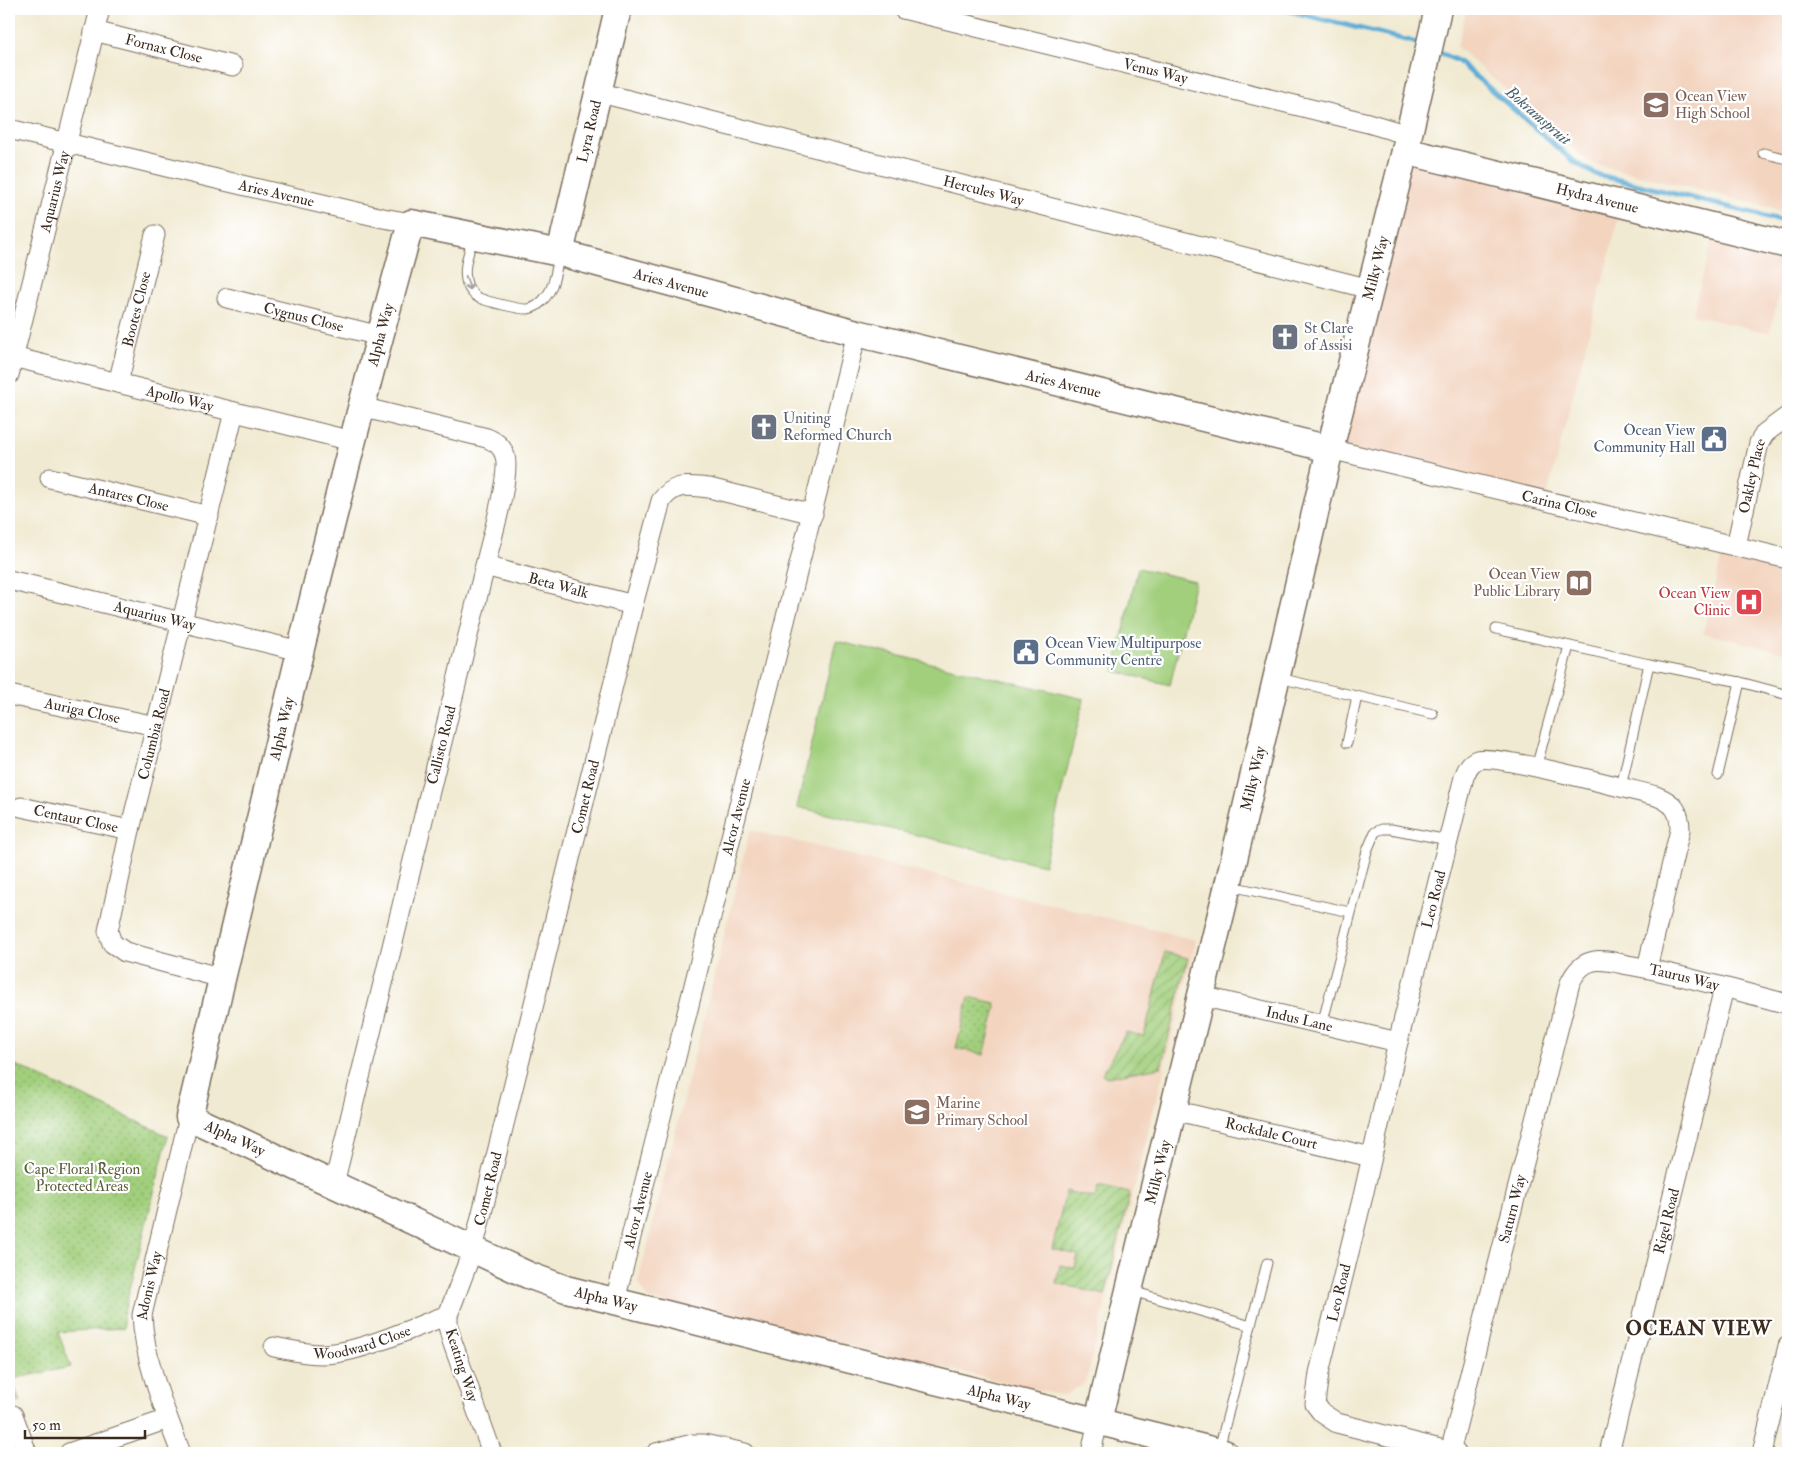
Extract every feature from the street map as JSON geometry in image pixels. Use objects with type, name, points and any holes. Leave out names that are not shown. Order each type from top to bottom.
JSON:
[{"type":"street","name":"Aquarius Way","points":[[10,363],[100,9]]},
{"type":"street","name":"Lyra Road","points":[[560,253],[618,9]]},
{"type":"street","name":"Venus Way","points":[[903,9],[1368,124],[1407,143]]},
{"type":"street","name":"Milky Way","points":[[1098,1421],[1128,1290],[1228,885],[1330,449],[1407,143],[1438,9]]},
{"type":"street","name":"Fornax Close","points":[[94,31],[233,66]]},
{"type":"street","name":"Hercules Way","points":[[597,92],[1370,289]]},
{"type":"street","name":"Aries Avenue","points":[[9,129],[383,218],[560,253],[857,333],[1330,449]]},
{"type":"street","name":"Hydra Avenue","points":[[1407,143],[1788,245]]},
{"type":"street","name":"Alpha Way","points":[[411,223],[352,441],[189,1118],[528,1275],[566,1290],[1098,1421]]},
{"type":"street","name":"Bootes Close","points":[[118,383],[155,235]]},
{"type":"street","name":"Cygnus Close","points":[[227,298],[380,336]]},
{"type":"street","name":"Alcor Avenue","points":[[615,1302],[857,333]]},
{"type":"street","name":"Apollo Way","points":[[10,363],[118,383],[352,441]]},
{"type":"street","name":"Callisto Road","points":[[334,1184],[485,566],[506,472],[505,456],[501,447],[487,438],[361,407]]},
{"type":"street","name":"Columbia Road","points":[[222,978],[125,952],[112,943],[108,931],[130,830],[234,412]]},
{"type":"street","name":"Oakley Place","points":[[1736,546],[1758,443],[1765,433],[1788,416]]},
{"type":"street","name":"Carina Close","points":[[1330,449],[1788,560]]},
{"type":"street","name":"Antares Close","points":[[50,478],[209,516]]},
{"type":"street","name":"Comet Road","points":[[473,1249],[633,606],[661,501],[672,490],[680,486],[709,488],[813,514]]},
{"type":"street","name":"Beta Walk","points":[[485,566],[633,606]]},
{"type":"street","name":"Aquarius Way","points":[[9,580],[300,651]]},
{"type":"street","name":"Auriga Close","points":[[9,695],[156,726]]},
{"type":"street","name":"Leo Road","points":[[1453,1453],[1337,1423],[1322,1413],[1316,1404],[1319,1373],[1398,1042],[1464,777],[1469,766],[1477,760],[1486,758],[1536,768],[1656,796],[1667,800],[1676,809],[1680,819],[1680,830],[1647,968]]},
{"type":"street","name":"Centaur Close","points":[[22,807],[130,830]]},
{"type":"street","name":"Taurus Way","points":[[1579,968],[1595,960],[1647,968],[1788,1004]]},
{"type":"street","name":"Saturn Way","points":[[1453,1453],[1570,982],[1579,968]]},
{"type":"street","name":"Rigel Road","points":[[1609,1453],[1724,988]]},
{"type":"street","name":"Indus Lane","points":[[1201,996],[1398,1042]]},
{"type":"street","name":"Rockdale Court","points":[[1173,1110],[1371,1157]]},
{"type":"street","name":"Adonis Way","points":[[181,1453],[148,1356],[142,1327],[142,1315],[189,1118]]},
{"type":"street","name":"Keating Way","points":[[473,1249],[448,1314],[448,1326],[492,1453]]},
{"type":"street","name":"Woodward Close","points":[[274,1347],[315,1354],[334,1354],[362,1347],[448,1314]]},
{"type":"street","points":[[1762,1453],[1788,1346]]},
{"type":"street","points":[[13,1415],[27,1453]]},
{"type":"street","points":[[69,1453],[168,1419]]},
{"type":"street","points":[[1091,1453],[1098,1421],[1221,1453]]},
{"type":"street","points":[[656,1453],[693,1444],[704,1444],[745,1453]]},
{"type":"lane","points":[[1763,154],[1788,159]]},
{"type":"lane","points":[[473,236],[465,276],[467,285],[472,293],[479,298],[523,309],[530,309],[546,298],[550,291],[560,253]]},
{"type":"lane","points":[[1496,629],[1649,664],[1740,682],[1788,695]]},
{"type":"lane","points":[[1536,768],[1570,646]]},
{"type":"lane","points":[[1621,788],[1649,664]]},
{"type":"lane","points":[[1277,677],[1433,714]]},
{"type":"lane","points":[[1718,775],[1740,682]]},
{"type":"lane","points":[[1347,743],[1357,696]]},
{"type":"lane","points":[[1322,1025],[1350,912],[1367,851],[1375,832],[1382,829],[1448,840]]},
{"type":"lane","points":[[1228,885],[1350,912]]},
{"type":"lane","points":[[1221,1453],[1267,1263]]},
{"type":"lane","points":[[1128,1290],[1251,1326]]},
{"type":"shaded area","name":"Ocean View High School","points":[[1467,9],[1788,9],[1788,212],[1590,163],[1457,47]]},
{"type":"shaded area","points":[[1405,151],[1622,205],[1546,500],[1330,449]]},
{"type":"shaded area","points":[[1716,228],[1788,254],[1770,333],[1692,315]]},
{"type":"shaded area","name":"Ocean View Clinic","points":[[1722,555],[1788,572],[1788,653],[1703,633]]},
{"type":"shaded area","name":"Marine Primary School","points":[[750,830],[1196,940],[1086,1382],[1064,1396],[648,1299],[638,1283]]},
{"type":"green space","points":[[1138,568],[1195,581],[1170,685],[1114,671]]},
{"type":"green space","points":[[836,641],[1084,699],[1044,865],[797,807]]},
{"type":"green space","points":[[1165,952],[1188,958],[1161,1067],[1107,1077],[1102,1074],[1126,1032],[1144,1036]]},
{"type":"green space","points":[[969,997],[995,1003],[996,1008],[984,1055],[956,1048]]},
{"type":"green space","name":"Cape Floral Region Protected Areas","points":[[9,1062],[168,1136],[123,1317],[124,1328],[58,1332],[71,1367],[12,1379],[20,1402],[9,1404]]},
{"type":"green space","points":[[1098,1186],[1130,1193],[1105,1295],[1056,1283],[1060,1265],[1075,1268],[1078,1255],[1052,1249],[1066,1191],[1095,1198]]},
{"type":"waterway","name":"Bokramspruit","points":[[1282,9],[1422,45]]},
{"type":"waterway","name":"Bokramspruit","points":[[1437,52],[1458,61],[1573,161],[1595,174],[1788,222]]},
{"type":"place","name":"Ocean View High School","points":[[1656,105]]},
{"type":"place","name":"St Clare of Assisi","points":[[1285,337]]},
{"type":"place","name":"Uniting Reformed Church","points":[[764,427]]},
{"type":"place","name":"Ocean View Community Hall","points":[[1714,439]]},
{"type":"place","name":"Ocean View Public Library","points":[[1579,583]]},
{"type":"place","name":"Ocean View Clinic","points":[[1749,602]]},
{"type":"place","name":"Ocean View Multipurpose Community Centre","points":[[1026,652]]},
{"type":"place","name":"Marine Primary School","points":[[917,1112]]},
{"type":"district","name":"OCEAN VIEW","points":[[1699,1328]]}]
